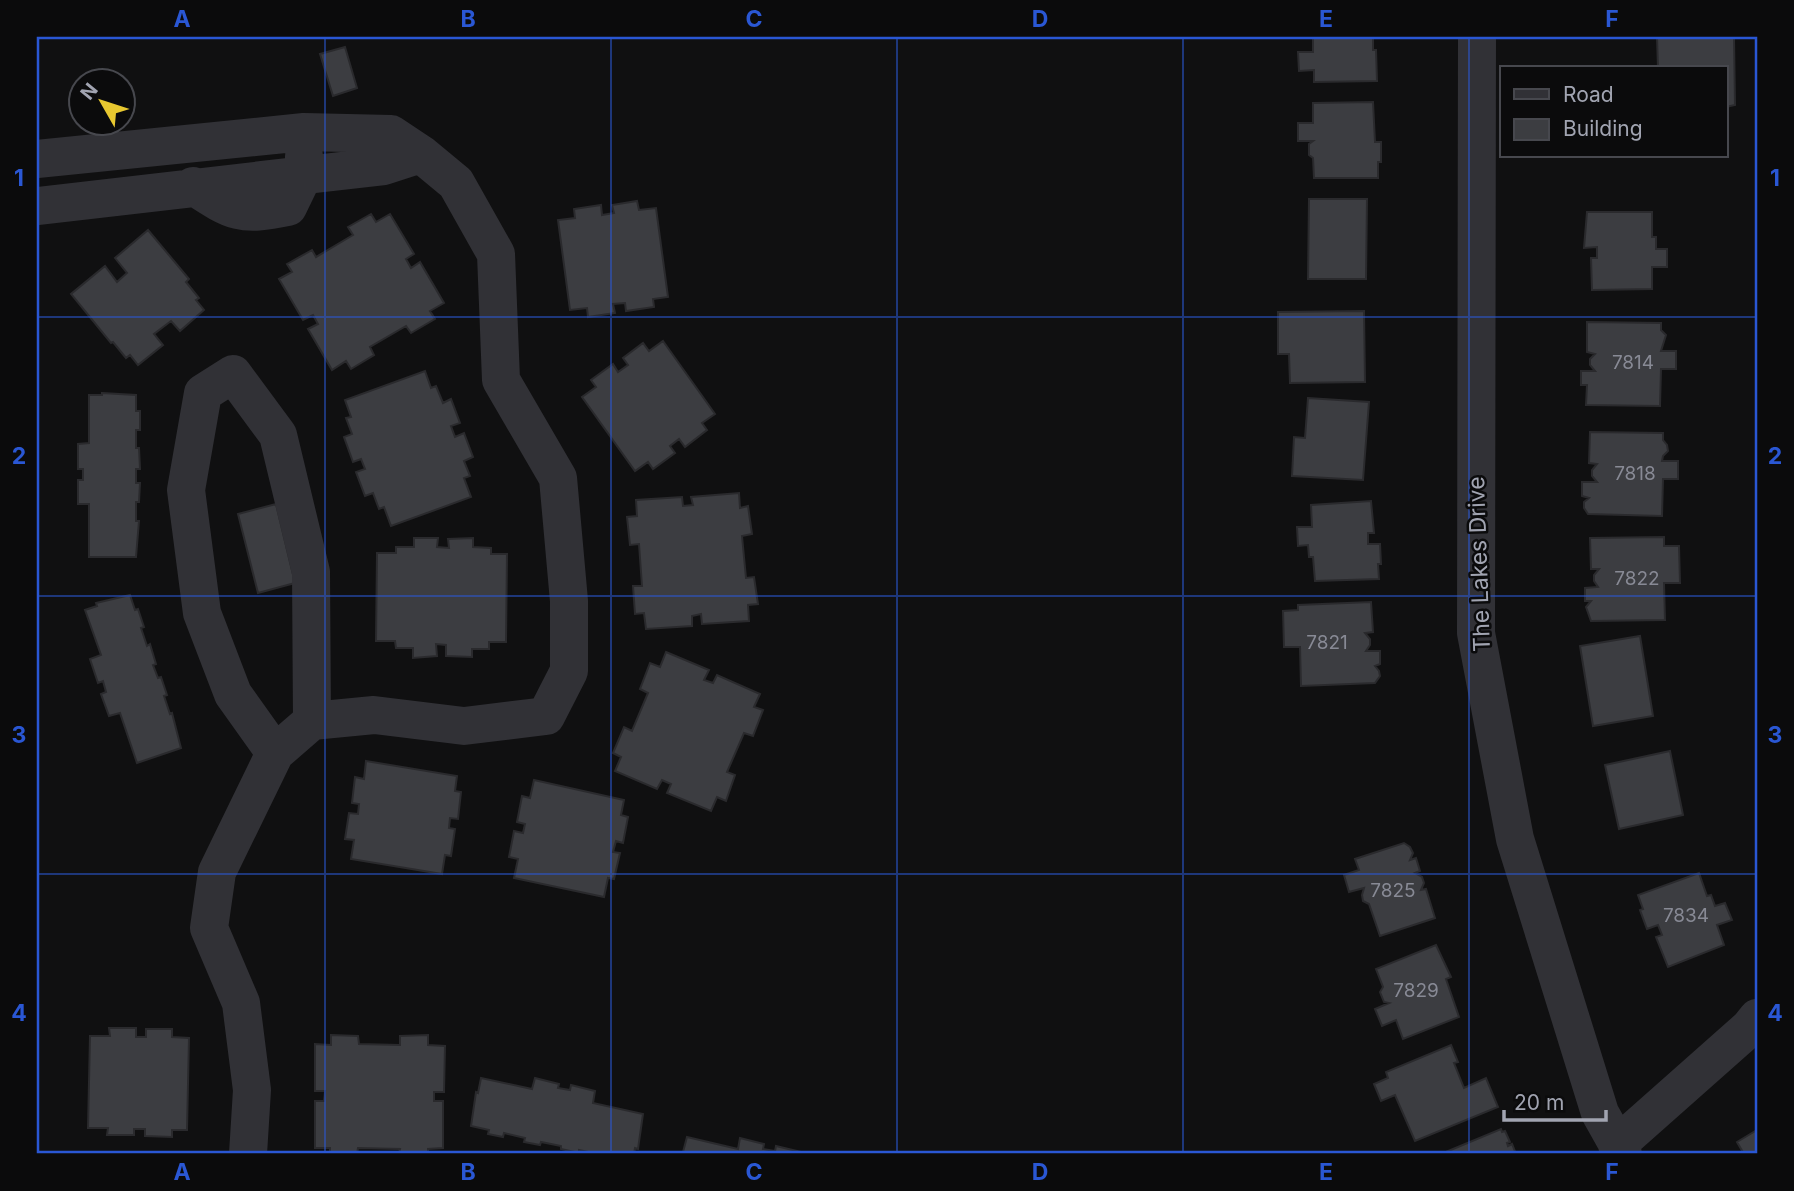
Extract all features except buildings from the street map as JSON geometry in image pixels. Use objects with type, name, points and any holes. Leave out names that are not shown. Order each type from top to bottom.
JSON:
[{"type":"street","name":"The Lakes Drive","points":[[1478,37],[1476,633],[1515,839],[1600,1113],[1620,1150]]},
{"type":"street","points":[[248,1154],[252,1090],[241,1003],[209,928],[217,872],[275,754],[312,721],[374,715],[464,726],[545,716],[569,671],[569,601],[558,478],[501,380],[496,254],[456,183],[391,134],[304,132],[53,157],[54,203],[193,186],[228,208],[256,214],[288,207],[304,174],[304,132]]},
{"type":"street","points":[[304,174],[384,166],[421,154]]},
{"type":"street","points":[[275,754],[233,694],[202,614],[186,490],[203,393],[233,374],[278,435],[311,572],[312,721]]},
{"type":"street","points":[[1620,1150],[1757,1018]]}]
